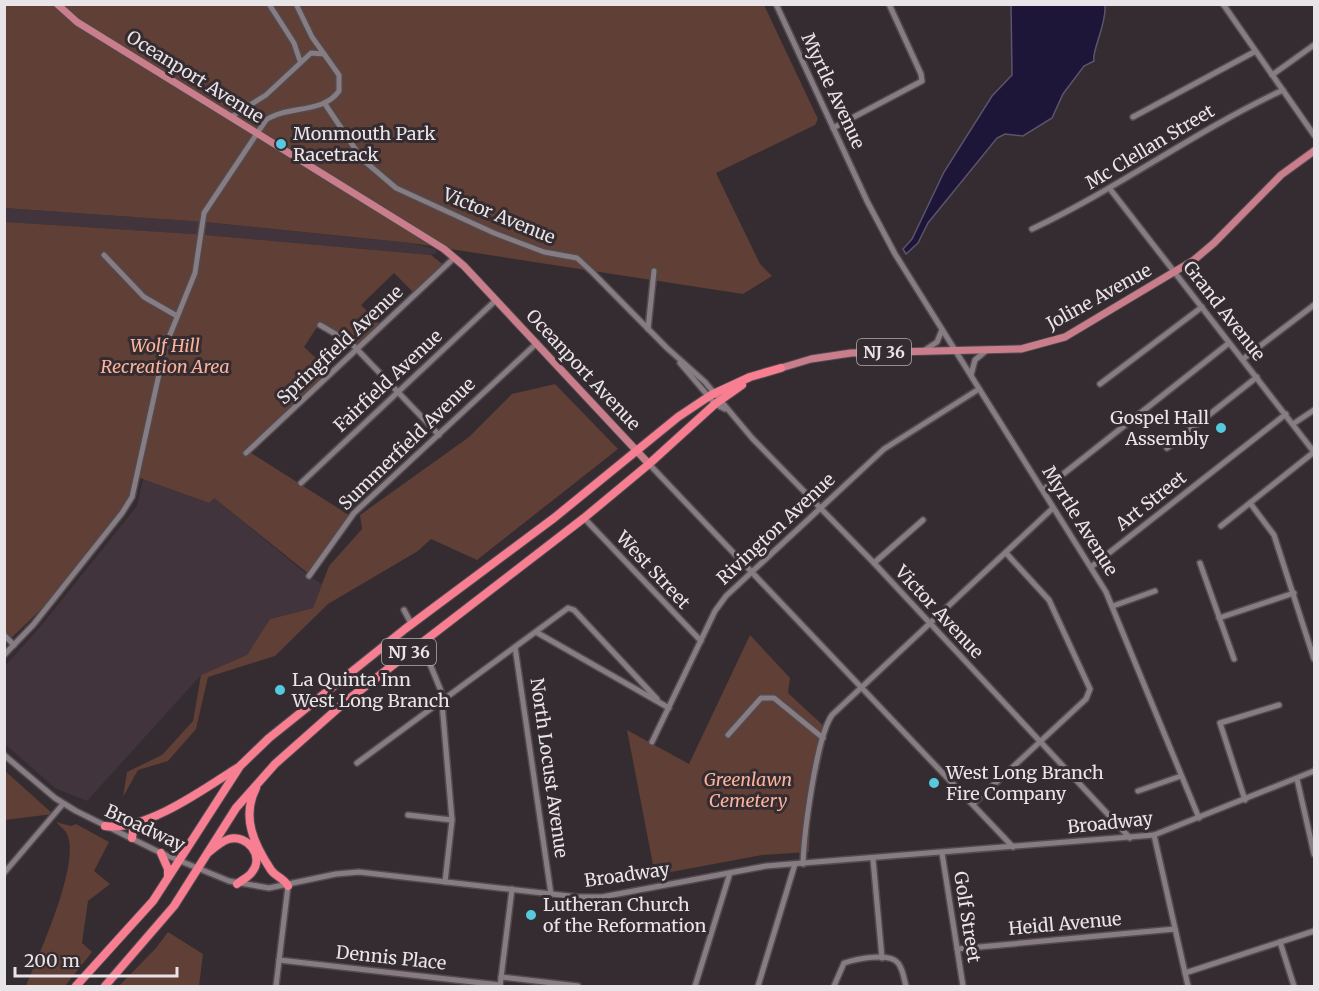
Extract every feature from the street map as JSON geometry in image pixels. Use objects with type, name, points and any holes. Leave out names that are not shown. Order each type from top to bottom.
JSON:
[{"type":"highway","name":"NJ 36","points":[[76,987],[136,923],[168,879],[240,766],[296,715],[554,518],[636,449],[715,398],[781,368]]},
{"type":"highway","name":"NJ 36","points":[[105,987],[174,906],[236,808],[260,780],[322,720],[584,518],[649,464],[715,398]]},
{"type":"highway","points":[[105,826],[120,827],[134,824],[190,797],[240,766]]},
{"type":"highway","points":[[260,780],[249,805],[248,824],[271,870],[288,886]]},
{"type":"highway","points":[[132,838],[134,824]]},
{"type":"highway","points":[[206,855],[227,839],[238,838],[247,842],[254,851],[256,865],[252,872],[237,884]]},
{"type":"highway","points":[[161,853],[168,869],[168,879]]},
{"type":"main road","name":"Oceanport Avenue","points":[[57,4],[77,22],[399,220],[454,258],[537,343],[649,464]]},
{"type":"main road","name":"Joline Avenue","points":[[781,368],[832,355],[1034,347],[1065,337],[1204,252],[1274,181],[1314,151]]},
{"type":"street","points":[[269,4],[294,43],[300,61]]},
{"type":"street","points":[[4,655],[122,513],[132,497],[165,347],[195,273],[204,213],[256,133],[274,115],[325,104],[334,98],[340,83],[339,75],[312,37],[296,4]]},
{"type":"street","name":"Myrtle Avenue","points":[[776,4],[833,128],[897,258],[957,350],[1113,606],[1199,818]]},
{"type":"street","points":[[833,128],[922,81],[921,74],[889,4]]},
{"type":"street","points":[[1222,4],[1314,135]]},
{"type":"street","points":[[1272,75],[1314,45]]},
{"type":"street","points":[[231,117],[266,95],[300,61],[313,52],[326,54]]},
{"type":"street","points":[[1133,117],[1254,52]]},
{"type":"street","name":"Mc Clellan Street","points":[[1032,229],[1110,189],[1180,144],[1282,90]]},
{"type":"street","name":"Victor Avenue","points":[[325,104],[362,159],[396,188],[494,233],[544,252],[577,258],[874,563],[929,625],[1130,837]]},
{"type":"street","name":"Grand Avenue","points":[[1110,189],[1314,452]]},
{"type":"street","points":[[104,255],[144,297],[177,316]]},
{"type":"street","name":"Springfield Avenue","points":[[246,453],[454,258]]},
{"type":"street","points":[[650,331],[654,271]]},
{"type":"street","name":"Fairfield Avenue","points":[[300,483],[496,300]]},
{"type":"street","points":[[1243,359],[1314,305]]},
{"type":"street","points":[[1100,384],[1202,307]]},
{"type":"street","points":[[320,326],[357,349],[439,435]]},
{"type":"street","points":[[923,351],[937,342],[942,330]]},
{"type":"street","name":"Summerfield Avenue","points":[[309,576],[354,513],[537,343]]},
{"type":"street","points":[[1043,490],[1229,343]]},
{"type":"street","points":[[971,375],[975,360],[988,349]]},
{"type":"street","points":[[1167,448],[1257,378]]},
{"type":"street","name":"Rivington Avenue","points":[[652,742],[721,603],[891,444],[980,389]]},
{"type":"street","points":[[1293,424],[1314,410]]},
{"type":"street","name":"Art Street","points":[[1091,567],[1286,414]]},
{"type":"street","points":[[1221,526],[1314,452]]},
{"type":"street","name":"Oceanport Avenue","points":[[649,464],[1013,847]]},
{"type":"street","points":[[1250,503],[1273,531],[1314,659]]},
{"type":"street","points":[[803,864],[805,827],[823,738],[832,715],[1053,508]]},
{"type":"street","name":"West Street","points":[[584,518],[701,641]]},
{"type":"street","points":[[874,563],[923,520]]},
{"type":"street","points":[[973,804],[1086,699],[1089,685],[1049,600],[1006,553]]},
{"type":"street","points":[[1200,562],[1234,659]]},
{"type":"street","points":[[1113,606],[1155,591]]},
{"type":"street","points":[[1220,618],[1294,593]]},
{"type":"street","points":[[357,763],[514,646],[570,608],[657,699]]},
{"type":"street","points":[[404,610],[412,625]]},
{"type":"street","points":[[536,632],[657,699],[669,708]]},
{"type":"street","points":[[4,635],[14,645]]},
{"type":"street","points":[[421,642],[441,691],[452,820],[445,882]]},
{"type":"street","name":"North Locust Avenue","points":[[514,646],[551,894]]},
{"type":"street","points":[[728,735],[761,698],[767,696],[774,698],[823,738]]},
{"type":"street","points":[[1245,800],[1220,723],[1279,705]]},
{"type":"street","name":"Broadway","points":[[4,755],[63,804],[161,853],[237,884],[269,888],[351,872],[551,894],[602,897],[730,873],[795,864],[1155,835],[1314,771]]},
{"type":"street","points":[[1138,791],[1181,776]]},
{"type":"street","points":[[1297,778],[1314,854]]},
{"type":"street","points":[[4,873],[63,804]]},
{"type":"street","points":[[408,815],[452,820]]},
{"type":"street","points":[[1155,835],[1188,987]]},
{"type":"street","name":"Golf Street","points":[[942,853],[963,987]]},
{"type":"street","points":[[873,859],[882,958]]},
{"type":"street","points":[[758,987],[795,864]]},
{"type":"street","points":[[695,987],[730,873]]},
{"type":"street","points":[[276,987],[288,886]]},
{"type":"street","points":[[500,986],[512,889]]},
{"type":"street","name":"Heidl Avenue","points":[[957,948],[1175,929]]},
{"type":"street","points":[[1185,973],[1314,931]]},
{"type":"street","points":[[1280,942],[1294,987]]},
{"type":"street","points":[[834,987],[844,963],[882,958],[890,958],[899,964],[906,987]]},
{"type":"street","name":"Dennis Place","points":[[279,960],[500,986]]},
{"type":"street","points":[[501,977],[578,987]]},
{"type":"shaded area","points":[[1011,5],[1105,5],[1104,20],[1094,61],[1084,66],[1063,94],[1052,118],[1023,136],[1005,134],[997,138],[928,223],[918,243],[906,254],[903,249],[912,239],[944,172],[992,96],[1012,75]]},
{"type":"shaded area","points":[[4,208],[193,221],[411,243],[435,249],[437,253],[431,255],[194,234],[5,222]]},
{"type":"shaded area","points":[[143,479],[209,503],[213,497],[309,576],[322,584],[313,608],[270,619],[247,656],[201,675],[87,801],[55,788],[5,744],[5,666],[41,626],[137,506]]},
{"type":"green space","name":"Monmouth Park Racetrack","points":[[4,5],[764,5],[818,119],[815,125],[716,173],[760,264],[772,276],[743,294],[411,243],[205,222],[5,208]]},
{"type":"green space","name":"Wolf Hill Recreation Area","points":[[5,222],[194,234],[431,255],[445,266],[415,294],[394,273],[361,305],[382,326],[359,347],[319,324],[304,347],[332,373],[248,451],[352,517],[310,575],[214,498],[209,503],[137,477],[113,523],[80,567],[5,644]]},
{"type":"green space","points":[[555,384],[618,449],[477,560],[431,539],[418,551],[328,604],[275,656],[208,677],[196,729],[168,761],[138,770],[123,797],[127,772],[162,755],[193,721],[201,675],[247,655],[270,619],[313,608],[329,566],[362,529],[360,515],[469,437],[512,394]]},
{"type":"green space","name":"Greenlawn Cemetery","points":[[750,635],[790,678],[788,693],[828,730],[810,811],[809,852],[762,855],[655,875],[627,730],[689,764]]},
{"type":"green space","points":[[4,770],[53,814],[5,820]]},
{"type":"green space","points":[[56,822],[71,826],[76,824],[109,842],[94,871],[110,884],[88,901],[82,943],[92,952],[65,986],[26,986],[57,908],[69,864],[70,845],[66,832]]},
{"type":"green space","points":[[168,932],[203,954],[199,986],[119,986],[156,948]]},
{"type":"place","name":"Monmouth Park Racetrack","points":[[281,144]]},
{"type":"place","name":"Gospel Hall Assembly","points":[[1221,428]]},
{"type":"place","name":"La Quinta Inn West Long Branch","points":[[280,690]]},
{"type":"place","name":"West Long Branch Fire Company","points":[[934,783]]},
{"type":"place","name":"Lutheran Church of the Reformation","points":[[531,915]]}]
